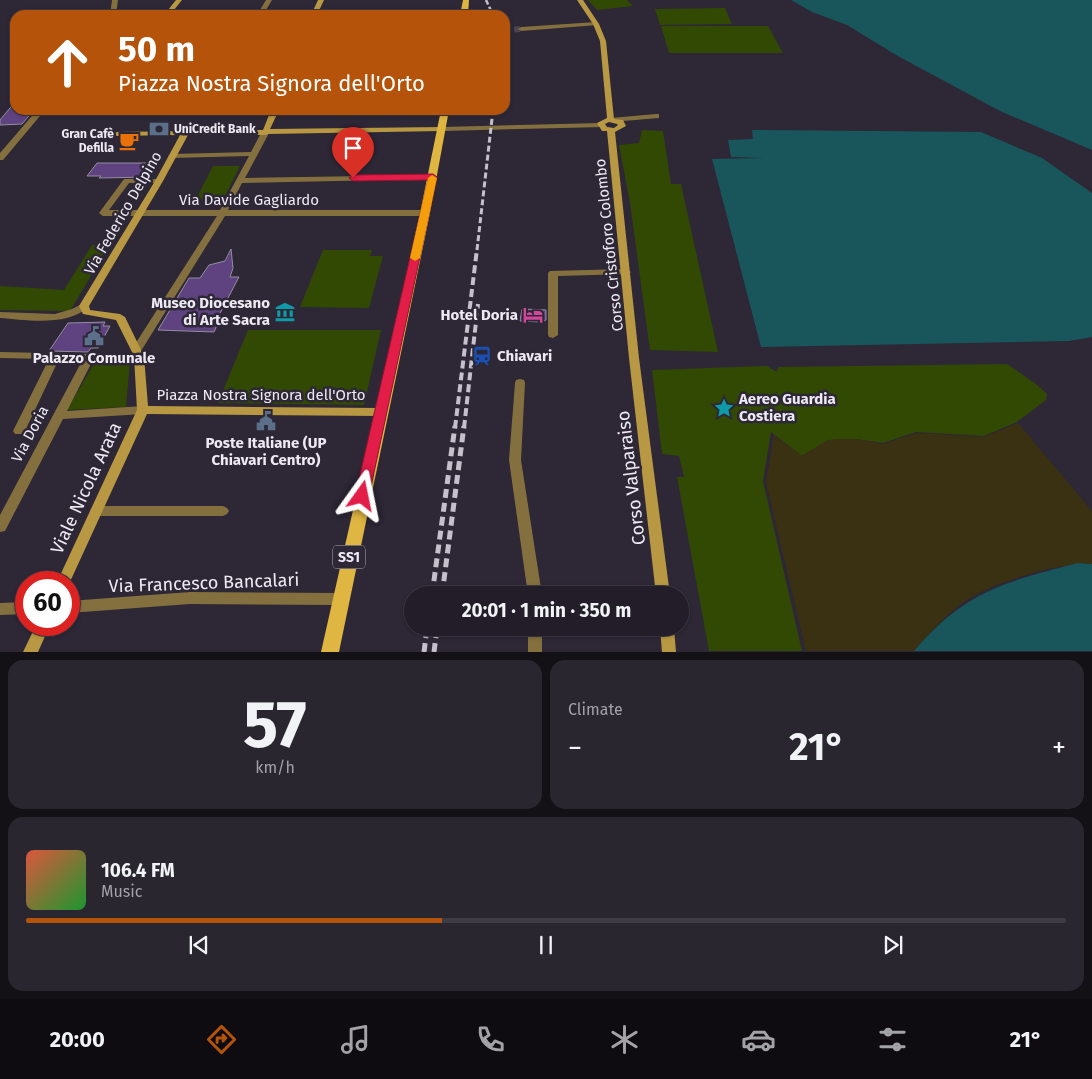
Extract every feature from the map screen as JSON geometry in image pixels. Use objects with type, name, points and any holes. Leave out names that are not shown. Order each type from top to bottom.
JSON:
[{"type":"main road","name":"Piazza Nostra Signora dell'Orto","points":[[380,412],[433,177],[444,115]]},
{"type":"main road","name":"SS1","points":[[330,652],[380,412]]},
{"type":"street","points":[[171,10],[179,0]]},
{"type":"street","points":[[580,0],[596,24],[603,41],[611,120]]},
{"type":"street","points":[[521,29],[596,24]]},
{"type":"street","points":[[0,158],[36,115]]},
{"type":"street","points":[[137,349],[222,214],[255,154],[273,115]]},
{"type":"street","points":[[117,134],[265,133],[601,125],[611,130],[656,116],[611,120],[602,122],[601,125]]},
{"type":"street","points":[[611,120],[620,122],[622,126]]},
{"type":"street","name":"Corso Cristoforo Colombo","points":[[611,130],[634,358]]},
{"type":"street","name":"Via Federico Delpino","points":[[84,306],[159,181],[185,133]]},
{"type":"street","points":[[172,156],[255,154]]},
{"type":"street","points":[[239,181],[433,177]]},
{"type":"street","name":"Via Davide Gagliardo","points":[[159,181],[127,180],[103,213],[425,213]]},
{"type":"street","points":[[554,335],[553,273],[626,272]]},
{"type":"street","points":[[0,315],[65,316],[75,313],[84,306]]},
{"type":"street","name":"Piazza Nostra Signora dell'Orto","points":[[84,306],[86,312],[94,315],[120,317],[137,349],[143,410]]},
{"type":"street","points":[[0,355],[56,355],[18,431]]},
{"type":"street","name":"Via Doria","points":[[0,527],[90,356],[56,355]]},
{"type":"street","name":"Corso Valparaiso","points":[[634,358],[662,586]]},
{"type":"street","points":[[520,383],[515,460],[534,586]]},
{"type":"street","name":"Piazza Nostra Signora dell'Orto","points":[[59,414],[143,410],[380,412]]},
{"type":"street","name":"Viale Nicola Arata","points":[[68,571],[143,410]]},
{"type":"street","points":[[96,511],[223,511]]},
{"type":"street","name":"Via Francesco Bancalari","points":[[80,606],[190,598],[340,599]]},
{"type":"street","points":[[0,609],[15,608]]},
{"type":"street","points":[[30,652],[38,636]]},
{"type":"street","points":[[535,636],[535,652]]},
{"type":"street","points":[[668,636],[669,652]]},
{"type":"green space","points":[[588,0],[627,0],[633,6],[597,10]]},
{"type":"green space","points":[[725,8],[732,24],[660,25],[655,9]]},
{"type":"green space","points":[[661,26],[768,26],[783,53],[669,53]]},
{"type":"green space","points":[[642,130],[663,131],[671,184],[681,184],[718,352],[650,350],[630,203],[619,145],[639,143]]},
{"type":"green space","points":[[213,166],[240,166],[223,200],[196,199]]},
{"type":"green space","points":[[110,244],[70,311],[0,310],[0,286],[64,290],[92,245]]},
{"type":"green space","points":[[323,250],[372,250],[370,256],[383,256],[369,308],[300,307]]},
{"type":"green space","points":[[248,330],[381,330],[364,405],[218,403]]},
{"type":"green space","points":[[95,362],[130,362],[126,407],[67,410]]},
{"type":"green space","points":[[1007,364],[1047,394],[1046,400],[1017,422],[984,436],[916,432],[883,443],[857,439],[828,440],[802,456],[771,432],[763,481],[802,651],[709,651],[677,477],[684,477],[679,456],[662,454],[652,370],[767,366],[777,372],[778,367]]},
{"type":"sand","points":[[1018,423],[1092,511],[1092,564],[1047,569],[1012,579],[981,592],[954,609],[914,651],[806,651],[766,482],[774,435],[802,456],[828,440],[857,439],[883,444],[917,433],[984,437]]},
{"type":"shaded area","points":[[791,0],[1092,0],[1092,150],[1000,111],[896,55],[847,25],[812,12]]},
{"type":"shaded area","points":[[752,130],[981,132],[1042,158],[1092,193],[1092,337],[1069,341],[761,347],[712,159],[765,158],[731,157],[728,140],[753,139]]},
{"type":"shaded area","points":[[1078,563],[1092,564],[1092,651],[914,651],[933,631],[969,602],[1007,583]]},
{"type":"building","points":[[10,108],[10,115],[30,115],[22,124],[0,125],[0,120]]},
{"type":"building","points":[[97,163],[158,163],[150,177],[99,178],[101,176],[87,176]]},
{"type":"building","points":[[231,249],[233,268],[230,277],[239,277],[218,317],[221,317],[214,332],[158,330],[189,278],[200,278],[209,265],[225,261]]},
{"type":"building","name":"Hotel Doria","points":[[522,309],[546,310],[546,320],[542,322],[520,321]]},
{"type":"building","name":"Palazzo Comunale","points":[[105,322],[103,326],[110,326],[98,348],[91,348],[88,352],[49,351],[68,323]]},
{"type":"tunnel","points":[[510,30],[521,29]]},
{"type":"railway","points":[[486,0],[491,10]]},
{"type":"railway","points":[[477,250],[492,115]]},
{"type":"railway","points":[[455,428],[477,249]]},
{"type":"railway","points":[[464,428],[478,304]]},
{"type":"railway","points":[[433,586],[455,426]]},
{"type":"railway","points":[[443,586],[464,426]]},
{"type":"railway","points":[[424,652],[426,636]]},
{"type":"railway","points":[[434,652],[436,636]]},
{"type":"slow traffic","points":[[415,258],[432,178]]},
{"type":"place","name":"UniCredit Bank","points":[[159,129]]},
{"type":"place","name":"Gran Cafè Defilla","points":[[129,141]]},
{"type":"place","name":"Museo Diocesano di Arte Sacra","points":[[285,312]]},
{"type":"place","name":"Hotel Doria","points":[[533,315]]},
{"type":"place","name":"Palazzo Comunale","points":[[94,336]]},
{"type":"place","name":"Chiavari","points":[[482,356]]},
{"type":"place","name":"Aereo Guardia Costiera","points":[[724,408]]},
{"type":"place","name":"Poste Italiane (UP Chiavari Centro)","points":[[266,421]]},
{"type":"route","points":[[353,178],[433,177],[362,496]]}]
